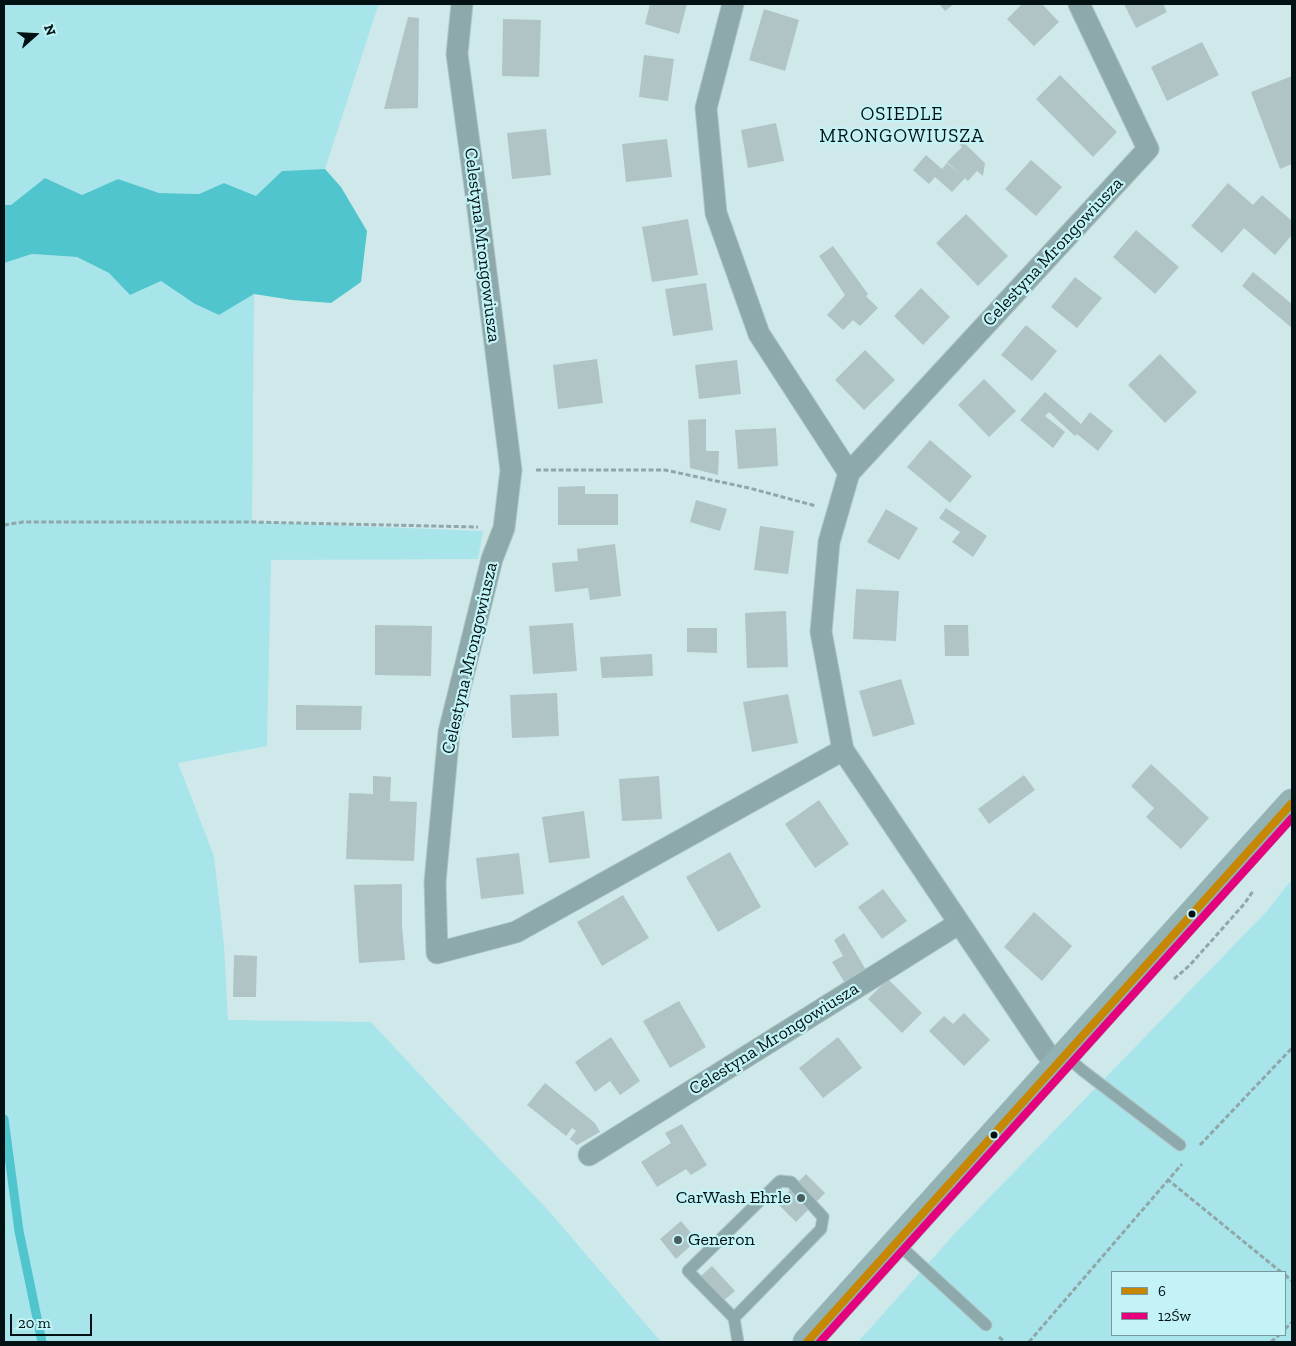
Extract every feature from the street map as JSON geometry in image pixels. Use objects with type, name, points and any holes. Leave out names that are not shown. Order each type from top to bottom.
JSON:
[{"type":"main road","points":[[807,1342],[1292,803]]},
{"type":"street","name":"Celestyna Mrongowiusza","points":[[462,4],[457,54],[511,470],[504,528],[492,559],[449,732],[435,882],[437,953],[516,932],[843,750]]},
{"type":"street","points":[[733,4],[706,108],[716,213],[758,334],[849,473]]},
{"type":"street","name":"Celestyna Mrongowiusza","points":[[1061,1059],[1046,1052],[958,924],[843,750],[821,632],[829,542],[849,473],[1148,149],[1079,4]]},
{"type":"street","name":"Celestyna Mrongowiusza","points":[[589,1155],[958,924]]},
{"type":"lane","points":[[1061,1059],[1082,1070],[1180,1144]]},
{"type":"lane","points":[[734,1318],[821,1229],[822,1217],[791,1182],[780,1181],[688,1271],[734,1318],[738,1342]]},
{"type":"lane","points":[[897,1243],[986,1325]]},
{"type":"path","points":[[511,470],[665,470],[749,488],[838,512]]},
{"type":"path","points":[[4,525],[23,522],[252,522],[504,528]]},
{"type":"path","points":[[1197,1148],[1292,1048]]},
{"type":"path","points":[[1029,1342],[1185,1161]]},
{"type":"path","points":[[1167,1180],[1280,1271]]},
{"type":"shaded area","points":[[4,4],[382,4],[378,6],[325,169],[282,171],[256,196],[224,183],[199,194],[159,193],[118,179],[82,195],[45,178],[11,205],[4,205]]},
{"type":"shaded area","points":[[325,169],[341,187],[367,231],[361,282],[331,303],[292,300],[254,294],[219,315],[195,304],[161,281],[130,295],[109,273],[77,257],[32,254],[4,263],[4,205],[11,205],[45,178],[82,195],[118,179],[159,193],[199,194],[224,183],[256,196],[282,171]]},
{"type":"shaded area","points":[[32,254],[77,257],[109,273],[130,295],[161,281],[195,304],[219,315],[254,294],[252,522],[483,531],[478,559],[271,560],[267,746],[178,763],[214,856],[224,945],[228,1020],[371,1022],[548,1210],[661,1342],[4,1342],[4,263]]},
{"type":"shaded area","points":[[1292,879],[1292,1342],[858,1342],[957,1231],[1267,911]]},
{"type":"building","points":[[650,4],[687,4],[679,34],[645,24]]},
{"type":"building","points":[[939,4],[954,4],[945,11]]},
{"type":"building","points":[[1022,4],[1042,4],[1059,22],[1034,46],[1007,19]]},
{"type":"building","points":[[1124,4],[1163,4],[1167,12],[1136,28]]},
{"type":"building","points":[[764,9],[799,20],[785,71],[749,60]]},
{"type":"building","points":[[408,17],[419,18],[418,108],[384,109]]},
{"type":"building","points":[[503,19],[541,20],[539,77],[502,76]]},
{"type":"building","points":[[1202,42],[1219,75],[1167,101],[1151,67]]},
{"type":"building","points":[[644,55],[674,59],[668,101],[639,97]]},
{"type":"building","points":[[1060,75],[1117,132],[1093,157],[1036,99]]},
{"type":"building","points":[[1292,76],[1292,164],[1280,169],[1251,92]]},
{"type":"building","points":[[776,123],[784,161],[748,168],[741,130]]},
{"type":"building","points":[[546,129],[551,175],[512,179],[507,133]]},
{"type":"building","points":[[667,139],[672,177],[626,182],[622,144]]},
{"type":"building","points":[[961,140],[985,163],[983,176],[977,171],[968,181],[947,162],[962,147],[958,143]]},
{"type":"building","points":[[926,155],[942,169],[947,163],[965,178],[952,192],[935,177],[929,184],[913,170]]},
{"type":"building","points":[[1031,160],[1062,187],[1036,216],[1005,189]]},
{"type":"building","points":[[1228,183],[1253,205],[1262,195],[1292,221],[1292,235],[1275,255],[1244,228],[1222,253],[1191,226]]},
{"type":"building","points":[[966,214],[1008,256],[978,286],[936,243]]},
{"type":"building","points":[[688,219],[698,275],[652,282],[642,227]]},
{"type":"building","points":[[1136,230],[1179,267],[1155,294],[1113,257]]},
{"type":"building","points":[[833,246],[868,294],[866,296],[878,308],[860,326],[853,320],[843,330],[827,315],[845,295],[819,256]]},
{"type":"building","points":[[1253,272],[1292,304],[1292,328],[1242,286]]},
{"type":"building","points":[[1075,277],[1102,298],[1077,328],[1051,307]]},
{"type":"building","points":[[706,283],[713,330],[673,336],[665,289]]},
{"type":"building","points":[[921,288],[950,317],[923,345],[894,316]]},
{"type":"building","points":[[1026,325],[1057,351],[1032,381],[1001,355]]},
{"type":"building","points":[[865,350],[895,380],[864,410],[835,380]]},
{"type":"building","points":[[1160,354],[1197,392],[1165,423],[1128,385]]},
{"type":"building","points":[[597,359],[603,403],[558,409],[553,365]]},
{"type":"building","points":[[737,360],[741,394],[699,399],[695,365]]},
{"type":"building","points":[[984,379],[1016,411],[989,437],[958,405]]},
{"type":"building","points":[[1045,392],[1081,424],[1090,412],[1113,431],[1098,451],[1077,434],[1075,436],[1049,412],[1045,416],[1065,432],[1053,448],[1020,420]]},
{"type":"building","points":[[706,419],[706,451],[719,451],[718,475],[690,468],[688,420]]},
{"type":"building","points":[[776,428],[778,466],[738,469],[735,430]]},
{"type":"building","points":[[930,440],[972,476],[950,503],[907,467]]},
{"type":"building","points":[[585,486],[585,494],[618,494],[618,525],[558,525],[558,487]]},
{"type":"building","points":[[696,500],[727,509],[720,531],[690,522]]},
{"type":"building","points":[[946,508],[987,536],[973,557],[952,542],[960,532],[939,518]]},
{"type":"building","points":[[886,509],[918,528],[899,560],[867,542]]},
{"type":"building","points":[[760,526],[794,531],[788,574],[754,570]]},
{"type":"building","points":[[615,544],[621,596],[590,600],[588,588],[555,592],[552,563],[578,561],[577,549]]},
{"type":"building","points":[[856,589],[899,591],[896,641],[853,639]]},
{"type":"building","points":[[786,611],[788,667],[747,668],[745,613]]},
{"type":"building","points":[[573,623],[577,671],[533,674],[529,626]]},
{"type":"building","points":[[375,625],[432,626],[431,676],[375,675]]},
{"type":"building","points":[[944,625],[968,625],[969,656],[945,656]]},
{"type":"building","points":[[687,628],[717,628],[717,653],[687,652]]},
{"type":"building","points":[[652,654],[653,676],[602,678],[600,657]]},
{"type":"building","points":[[901,679],[915,724],[873,737],[859,691]]},
{"type":"building","points":[[557,693],[559,736],[512,738],[510,695]]},
{"type":"building","points":[[788,694],[798,743],[752,752],[743,702]]},
{"type":"building","points":[[296,705],[362,706],[361,730],[296,730]]},
{"type":"building","points":[[1151,764],[1209,818],[1181,849],[1146,817],[1154,808],[1131,786]]},
{"type":"building","points":[[1024,775],[1035,790],[989,824],[978,809]]},
{"type":"building","points":[[373,776],[391,777],[390,801],[417,802],[414,861],[346,859],[349,793],[373,794]]},
{"type":"building","points":[[659,776],[662,819],[622,821],[619,779]]},
{"type":"building","points":[[819,800],[849,844],[815,868],[785,824]]},
{"type":"building","points":[[584,811],[590,858],[549,863],[542,817]]},
{"type":"building","points":[[730,852],[761,907],[718,932],[686,877]]},
{"type":"building","points":[[519,853],[524,894],[481,899],[476,858]]},
{"type":"building","points":[[402,884],[402,925],[405,960],[359,963],[354,885]]},
{"type":"building","points":[[883,889],[907,921],[882,939],[858,907]]},
{"type":"building","points":[[623,895],[649,938],[602,966],[577,922]]},
{"type":"building","points":[[1034,912],[1072,946],[1042,981],[1004,947]]},
{"type":"building","points":[[844,933],[866,970],[845,983],[832,962],[843,956],[834,940]]},
{"type":"building","points":[[234,955],[257,956],[256,997],[233,997]]},
{"type":"building","points":[[888,979],[922,1013],[902,1033],[868,999]]},
{"type":"building","points":[[679,1001],[706,1047],[670,1068],[643,1021]]},
{"type":"building","points":[[964,1013],[990,1040],[964,1066],[929,1031],[944,1016],[953,1024]]},
{"type":"building","points":[[611,1037],[640,1081],[620,1095],[610,1081],[595,1092],[575,1062]]},
{"type":"building","points":[[838,1037],[862,1068],[823,1098],[799,1068]]},
{"type":"building","points":[[545,1083],[595,1123],[600,1132],[577,1145],[570,1139],[576,1131],[572,1128],[566,1136],[527,1105]]},
{"type":"building","points":[[682,1124],[707,1165],[691,1175],[686,1169],[657,1187],[641,1162],[671,1143],[665,1133]]},
{"type":"building","name":"CarWash Ehrle","points":[[806,1174],[825,1193],[796,1222],[777,1203]]},
{"type":"building","name":"Generon","points":[[681,1221],[697,1240],[676,1259],[660,1239]]},
{"type":"building","points":[[712,1266],[735,1291],[715,1308],[693,1283]]},
{"type":"waterway","points":[[4,1119],[19,1231],[42,1342]]},
{"type":"transit line","name":"6","points":[[807,1342],[1292,803]]},
{"type":"transit line","name":"12Św","points":[[820,1342],[1292,818]]},
{"type":"place","name":"CarWash Ehrle","points":[[801,1198]]},
{"type":"place","name":"Generon","points":[[678,1240]]},
{"type":"district","name":"OSIEDLE MRONGOWIUSZA","points":[[902,126]]}]
